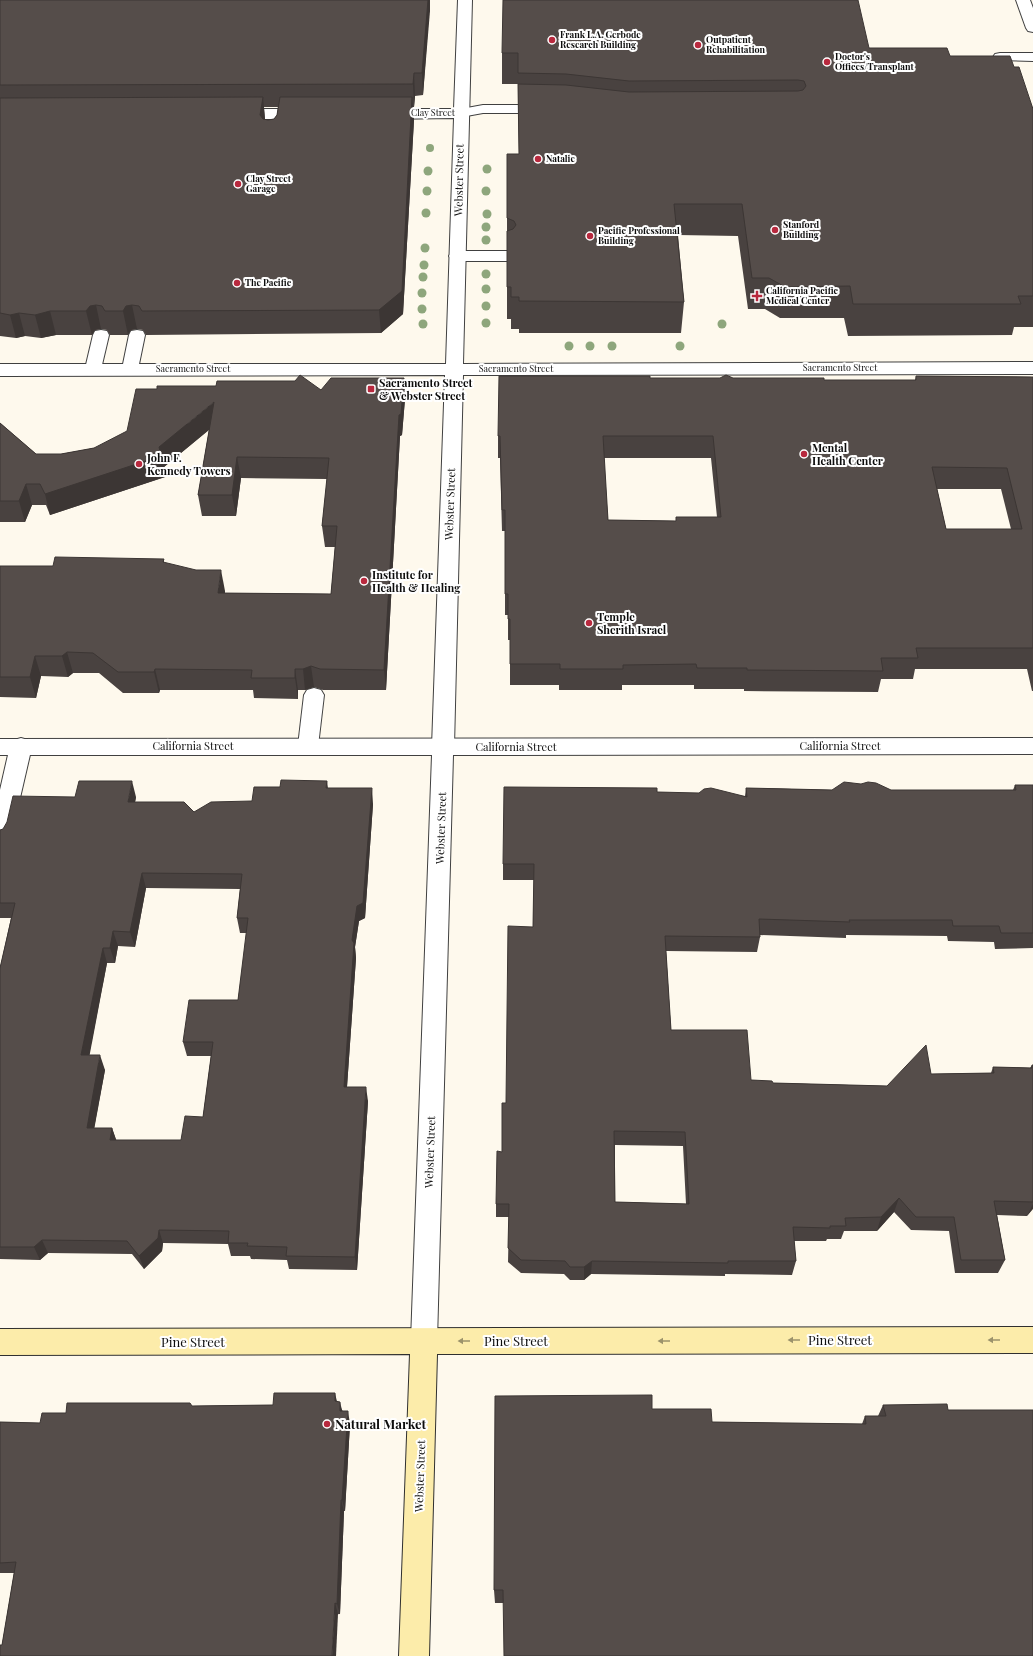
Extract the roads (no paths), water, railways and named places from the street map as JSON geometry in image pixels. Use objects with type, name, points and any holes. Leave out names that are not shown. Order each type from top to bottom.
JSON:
[{"type":"main road","name":"Pine Street","points":[[0,1342],[1033,1340]]},
{"type":"main road","name":"Webster Street","points":[[414,1656],[424,1341]]},
{"type":"street","name":"Webster Street","points":[[424,1341],[465,0]]},
{"type":"street","points":[[1023,0],[1033,28]]},
{"type":"street","name":"Clay Street","points":[[369,114],[461,113]]},
{"type":"street","points":[[220,114],[274,120],[322,114]]},
{"type":"street","name":"Sacramento Street","points":[[0,370],[1033,368]]},
{"type":"street","name":"California Street","points":[[10,747],[1033,746]]},
{"type":"street","points":[[0,837],[10,747]]},
{"type":"lane","points":[[1000,57],[1033,57]]},
{"type":"lane","name":"Clay Street","points":[[461,113],[483,110],[565,110]]},
{"type":"lane","points":[[457,256],[506,256]]},
{"type":"lane","points":[[93,369],[101,335]]},
{"type":"lane","points":[[130,369],[137,335]]},
{"type":"lane","points":[[308,746],[314,696]]},
{"type":"place","name":"Frank L.A. Gerbode Research Building","points":[[552,40]]},
{"type":"place","name":"Outpatient Rehabilitation","points":[[698,45]]},
{"type":"place","name":"Doctor's Offices/Transplant","points":[[827,62]]},
{"type":"place","name":"Natalie","points":[[538,159]]},
{"type":"place","name":"Clay Street Garage","points":[[238,184]]},
{"type":"place","name":"Stanford Building","points":[[775,230]]},
{"type":"place","name":"Pacific Professional Building","points":[[590,236]]},
{"type":"place","name":"The Pacific","points":[[237,283]]},
{"type":"place","name":"California Pacific Medical Center","points":[[757,296]]},
{"type":"place","name":"Sacramento Street & Webster Street","points":[[371,389]]},
{"type":"place","name":"Mental Health Center","points":[[804,454]]},
{"type":"place","name":"John F. Kennedy Towers","points":[[139,464]]},
{"type":"place","name":"Institute for Health & Healing","points":[[364,581]]},
{"type":"place","name":"Temple Sherith Israel","points":[[589,623]]},
{"type":"place","name":"Natural Market","points":[[327,1424]]}]
